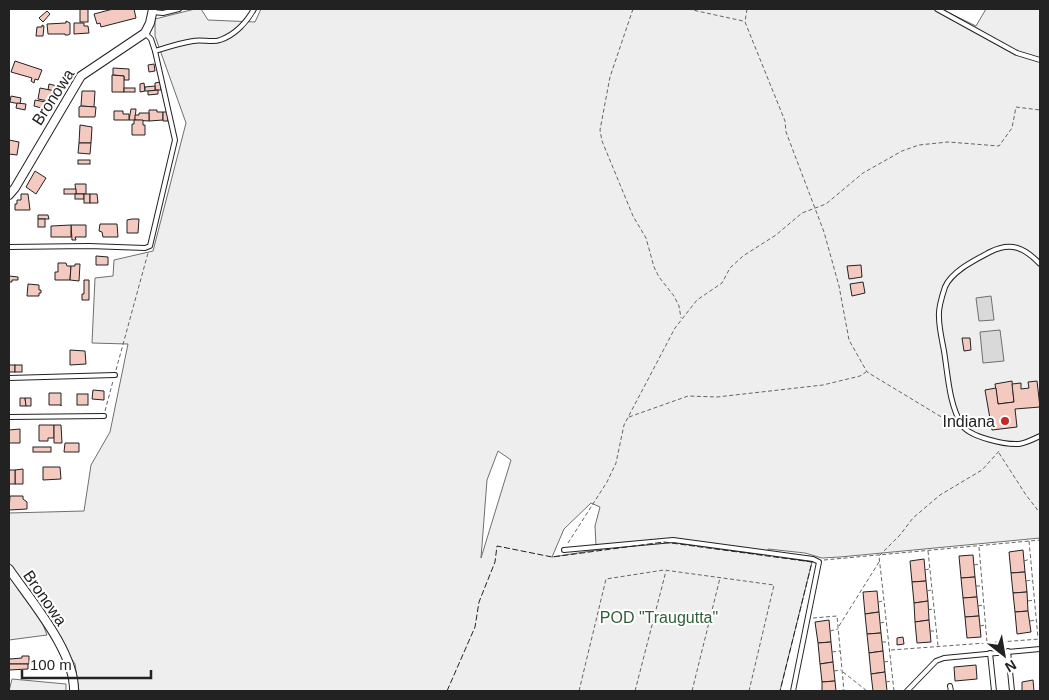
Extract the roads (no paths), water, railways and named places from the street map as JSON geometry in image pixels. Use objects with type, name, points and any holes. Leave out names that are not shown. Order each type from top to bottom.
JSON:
[{"type":"street","points":[[145,33],[153,11]]},
{"type":"street","name":"Bronowa","points":[[9,195],[81,76],[145,33]]},
{"type":"street","name":"Bronowa","points":[[9,569],[59,642],[68,661],[74,691]]},
{"type":"lane","points":[[153,11],[163,13],[179,9]]},
{"type":"lane","points":[[155,51],[178,43],[196,40],[220,40],[234,32],[248,20],[254,9]]},
{"type":"lane","points":[[937,9],[1017,53],[1040,60]]},
{"type":"lane","points":[[9,247],[90,246],[145,248],[150,246],[175,140],[155,51],[151,39],[145,33]]},
{"type":"lane","points":[[1040,264],[1029,252],[1016,247],[995,250],[975,260],[957,273],[946,286],[938,316],[951,390],[962,427],[979,436],[1006,443],[1018,444],[1040,436]]},
{"type":"lane","points":[[9,378],[115,375]]},
{"type":"lane","points":[[9,416],[104,416]]},
{"type":"lane","points":[[564,550],[673,540],[798,556],[819,562],[793,691]]},
{"type":"lane","points":[[907,691],[936,662],[944,658],[1040,649]]},
{"type":"lane","points":[[1008,652],[1012,691]]},
{"type":"lane","points":[[990,653],[994,691]]},
{"type":"lane","points":[[950,686],[951,691]]},
{"type":"place","name":"Indiana","points":[[1005,421]]},
{"type":"park label","name":"POD \"Traugutta\"","points":[[659,617]]}]
